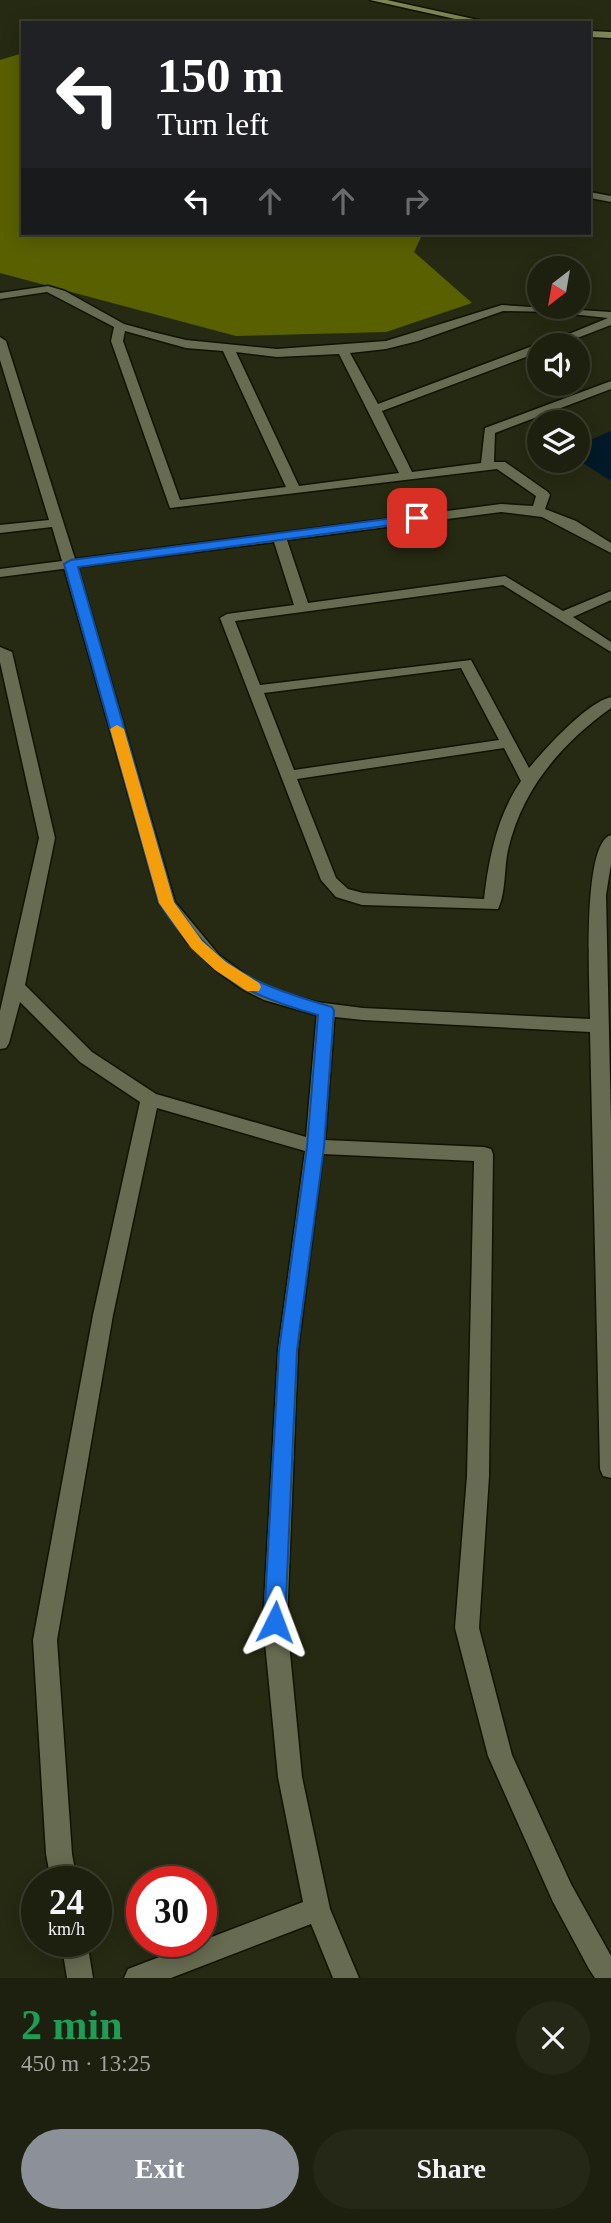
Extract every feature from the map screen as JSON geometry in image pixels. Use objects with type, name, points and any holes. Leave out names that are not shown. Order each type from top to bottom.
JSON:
[{"type":"main road","points":[[374,0],[478,21]]},
{"type":"main road","points":[[591,34],[611,35]]},
{"type":"street","points":[[591,195],[611,199]]},
{"type":"street","points":[[0,296],[48,289],[61,293],[120,326],[186,344],[277,353],[343,350],[414,338],[502,308],[552,309],[611,315]]},
{"type":"street","points":[[580,333],[611,321]]},
{"type":"street","points":[[120,326],[117,341],[175,505],[500,465],[543,495],[538,510]]},
{"type":"street","points":[[0,341],[71,564],[167,903],[197,944],[220,966],[249,985],[281,999],[326,1011],[599,1026]]},
{"type":"street","points":[[229,349],[294,490]]},
{"type":"street","points":[[343,350],[407,476]]},
{"type":"street","points":[[375,409],[527,352]]},
{"type":"street","points":[[487,466],[489,431],[611,385]]},
{"type":"street","points":[[0,573],[500,508],[538,510],[560,516],[611,549]]},
{"type":"street","points":[[0,529],[56,523]]},
{"type":"street","points":[[279,536],[302,606]]},
{"type":"street","points":[[611,648],[505,580],[227,618],[290,775],[328,880],[342,893],[362,899],[492,905],[496,858],[506,823],[527,778],[555,747],[611,701]]},
{"type":"street","points":[[562,616],[611,595]]},
{"type":"street","points":[[0,651],[5,652],[47,838],[16,986],[0,1043]]},
{"type":"street","points":[[255,690],[466,663],[527,778]]},
{"type":"street","points":[[290,775],[508,743]]},
{"type":"street","points":[[611,840],[603,863],[598,895],[611,1469]]},
{"type":"street","points":[[16,986],[86,1057],[150,1099],[315,1147],[484,1154],[478,1476],[467,1628],[500,1756],[562,1893],[598,1960],[611,1978]]},
{"type":"street","points":[[326,1011],[315,1147],[288,1350],[275,1622],[290,1777],[317,1909],[346,1978]]},
{"type":"street","points":[[61,1866],[45,1640],[103,1315],[150,1099]]},
{"type":"street","points":[[137,1978],[317,1909]]},
{"type":"street","points":[[77,1957],[80,1978]]},
{"type":"green space","points":[[21,54],[21,235],[422,235],[414,252],[472,303],[386,332],[236,336],[0,273],[0,60]]},
{"type":"water","points":[[611,431],[611,481],[590,468],[590,440]]},
{"type":"slow traffic","points":[[117,729],[167,903],[197,944],[220,966],[253,987]]},
{"type":"route","points":[[275,1622],[288,1350],[315,1147],[326,1011],[281,999],[249,985],[220,966],[197,944],[167,903],[71,564],[417,518]]}]
